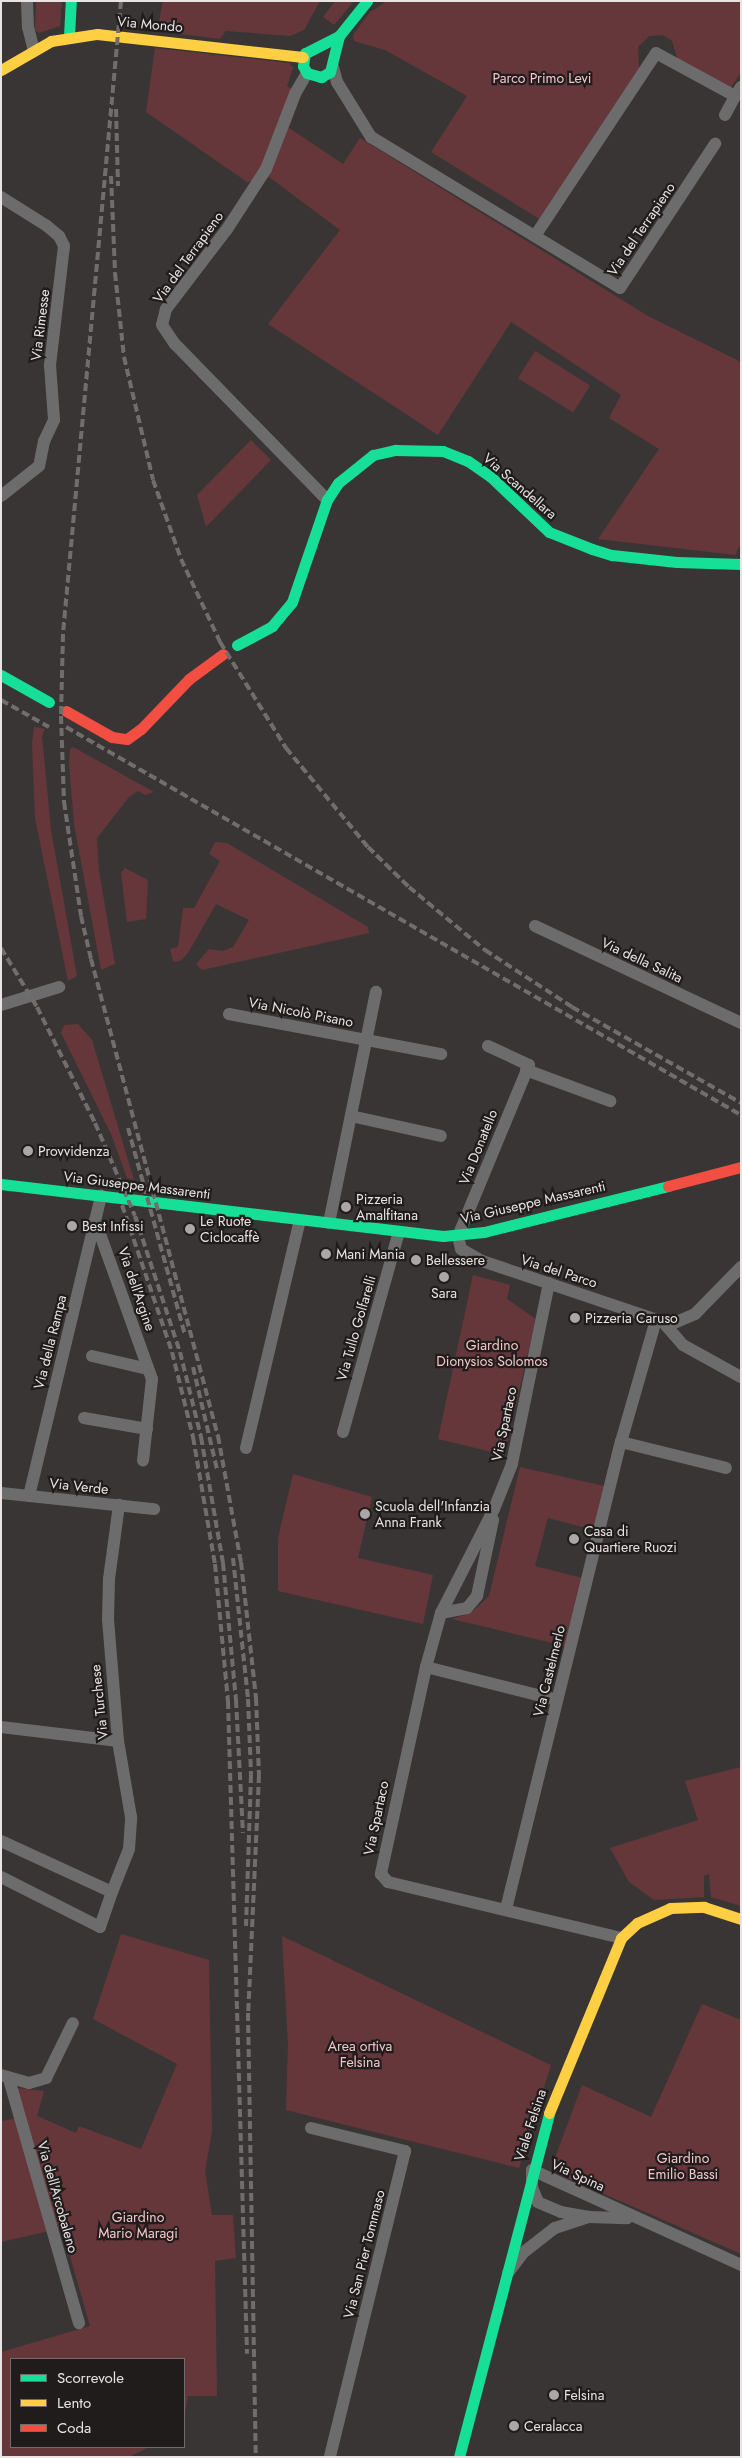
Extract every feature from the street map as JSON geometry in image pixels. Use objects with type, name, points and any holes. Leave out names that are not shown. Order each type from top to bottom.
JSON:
[{"type":"street","points":[[27,1],[28,28],[34,51]]},
{"type":"street","points":[[70,36],[71,1]]},
{"type":"street","points":[[340,86],[307,73],[304,57],[316,47],[339,36],[367,1]]},
{"type":"street","name":"Via Mondo","points":[[1,70],[34,51],[70,36],[125,37],[304,57]]},
{"type":"street","points":[[321,78],[333,65],[339,36]]},
{"type":"street","points":[[316,47],[330,52],[333,65]]},
{"type":"street","points":[[535,236],[656,53],[738,92],[725,115]]},
{"type":"street","name":"Via del Terrapieno","points":[[333,65],[340,86],[371,137],[620,288],[715,144]]},
{"type":"street","name":"Via del Terrapieno","points":[[307,73],[294,94],[266,169],[227,229],[166,309],[162,325],[175,344],[327,500]]},
{"type":"street","name":"Via Rimesse","points":[[1,197],[47,226],[59,236],[64,246],[50,365],[54,420],[44,441],[39,466],[1,496]]},
{"type":"street","name":"Via Scandellara","points":[[237,645],[272,626],[292,602],[301,582],[327,500],[353,468],[373,455],[420,448],[443,452],[468,461],[491,477],[550,532],[567,540],[612,555],[678,562],[741,564]]},
{"type":"street","points":[[66,710],[112,737],[127,739],[141,729],[189,679],[223,654]]},
{"type":"street","points":[[1,675],[49,702]]},
{"type":"street","name":"Via della Salita","points":[[535,926],[740,1019]]},
{"type":"street","points":[[1,1005],[59,988]]},
{"type":"street","name":"Via Nicolò Pisano","points":[[329,1223],[376,992]]},
{"type":"street","name":"Via Nicolò Pisano","points":[[229,1014],[441,1054]]},
{"type":"street","points":[[488,1046],[529,1065],[526,1070],[610,1101]]},
{"type":"street","name":"Via Donatello","points":[[458,1236],[526,1070]]},
{"type":"street","points":[[350,1116],[441,1136]]},
{"type":"street","name":"Via Giuseppe Massarenti","points":[[1,1184],[399,1232],[458,1236],[484,1232],[741,1167]]},
{"type":"street","name":"Via della Rampa","points":[[28,1496],[101,1196]]},
{"type":"street","name":"Via dell'Argine","points":[[95,1220],[152,1379],[143,1461]]},
{"type":"street","points":[[246,1448],[300,1220]]},
{"type":"street","name":"Via Tullo Golfarelli","points":[[343,1432],[399,1232]]},
{"type":"street","name":"Via del Parco","points":[[458,1236],[462,1249],[472,1257],[660,1321]]},
{"type":"street","points":[[660,1321],[680,1321],[701,1310],[741,1267]]},
{"type":"street","name":"Via Spartaco","points":[[549,1283],[512,1464],[494,1509],[441,1613],[426,1667],[381,1874],[384,1880],[391,1883],[506,1908],[621,1938]]},
{"type":"street","points":[[660,1321],[683,1346],[741,1377]]},
{"type":"street","name":"Via Castelmerlo","points":[[506,1908],[622,1442],[660,1321]]},
{"type":"street","points":[[92,1356],[148,1369]]},
{"type":"street","points":[[84,1418],[147,1429]]},
{"type":"street","points":[[622,1442],[726,1468]]},
{"type":"street","name":"Via Verde","points":[[1,1493],[154,1509]]},
{"type":"street","name":"Via Turchese","points":[[1,1877],[100,1927],[128,1849],[131,1817],[118,1741],[108,1620],[109,1579],[119,1506]]},
{"type":"street","name":"Via Spartaco","points":[[441,1613],[468,1608],[477,1596],[484,1572],[494,1509]]},
{"type":"street","points":[[426,1667],[557,1700]]},
{"type":"street","points":[[1,1727],[118,1741]]},
{"type":"street","points":[[1,1841],[112,1892]]},
{"type":"street","name":"Viale Felsina","points":[[459,2457],[532,2170],[564,2070],[603,1974],[621,1938],[647,1917],[680,1907],[704,1907],[741,1919]]},
{"type":"street","points":[[5,2077],[29,2084],[46,2078],[73,2023]]},
{"type":"street","name":"Via dell'Arcobaleno","points":[[5,2077],[79,2323]]},
{"type":"street","name":"Via San Pier Tommaso","points":[[311,2128],[405,2151],[330,2457]]},
{"type":"street","name":"Via Spina","points":[[637,2219],[589,2217],[561,2212],[538,2202],[532,2187],[532,2170],[741,2265]]},
{"type":"street","name":"Via Spina","points":[[504,2278],[540,2238],[555,2228],[589,2217]]},
{"type":"green space","points":[[36,1],[62,1],[60,26],[39,33],[35,30]]},
{"type":"green space","points":[[163,1],[320,1],[304,30],[290,36],[226,31],[220,39],[157,31]]},
{"type":"green space","points":[[335,1],[354,1],[334,25],[323,17]]},
{"type":"green space","name":"Parco Primo Levi","points":[[387,1],[741,1],[741,72],[730,89],[686,67],[677,57],[672,41],[663,35],[649,36],[638,47],[639,69],[541,220],[431,152],[467,96],[385,50],[354,41],[353,35],[370,12]]},
{"type":"green space","points":[[155,48],[289,63],[293,68],[287,86],[301,95],[289,128],[343,164],[360,138],[648,316],[741,362],[741,544],[735,555],[598,539],[659,449],[609,418],[621,395],[511,322],[438,435],[268,324],[340,230],[269,177],[247,182],[146,112]]},
{"type":"green space","points":[[535,351],[590,385],[573,413],[518,378]]},
{"type":"green space","points":[[251,440],[271,460],[206,527],[197,495]]},
{"type":"green space","points":[[34,727],[45,729],[42,736],[51,830],[77,976],[68,981],[35,818],[32,743]]},
{"type":"green space","points":[[73,747],[154,792],[145,795],[138,791],[129,797],[97,838],[99,871],[115,964],[101,970],[74,824],[69,763],[70,749]]},
{"type":"green space","points":[[215,842],[227,843],[368,927],[369,933],[202,970],[196,964],[209,949],[223,951],[233,947],[249,920],[216,904],[188,953],[180,961],[173,962],[170,949],[178,947],[183,908],[194,908],[220,861],[209,854]]},
{"type":"green space","points":[[125,868],[148,880],[146,919],[127,922],[121,873]]},
{"type":"green space","points":[[78,1024],[92,1040],[134,1180],[127,1178],[111,1134],[61,1033],[64,1025]]},
{"type":"green space","name":"Giardino Dionysios Solomos","points":[[473,1275],[510,1285],[507,1299],[536,1319],[504,1455],[438,1439]]},
{"type":"green space","points":[[520,1467],[604,1486],[594,1530],[548,1518],[535,1566],[582,1578],[565,1646],[452,1619],[472,1612],[489,1596]]},
{"type":"green space","points":[[293,1474],[372,1497],[358,1558],[433,1575],[423,1624],[278,1591],[278,1538]]},
{"type":"green space","points":[[741,1767],[741,1906],[711,1897],[709,1874],[704,1876],[704,1897],[654,1900],[629,1882],[610,1848],[698,1820],[685,1781]]},
{"type":"green space","name":"Giardino Mario Maragi","points":[[121,1934],[209,1960],[212,2131],[205,2171],[212,2215],[233,2215],[236,2258],[215,2261],[217,2396],[188,2396],[185,2412],[185,2358],[10,2358],[10,2448],[147,2448],[129,2457],[1,2457],[1,2352],[90,2326],[62,2228],[1,2242],[1,2121],[14,2119],[8,2087],[44,2091],[37,2116],[76,2133],[79,2126],[141,2149],[177,2064],[93,2019]]},
{"type":"green space","name":"Area ortiva Felsina","points":[[282,1936],[551,2065],[519,2168],[286,2110],[288,2045]]},
{"type":"green space","name":"Giardino Emilio Bassi","points":[[702,2004],[741,2020],[741,2254],[570,2179],[557,2168],[555,2158],[582,2085],[651,2117]]},
{"type":"railway","points":[[121,1],[63,634],[61,716],[64,802],[81,916],[91,959],[218,1436],[241,1562],[256,1698],[259,1775],[248,2018]]},
{"type":"railway","points":[[116,109],[118,186]]},
{"type":"railway","points":[[111,176],[115,273],[124,357],[153,480],[181,559],[220,642],[286,748],[368,847],[409,887],[485,950],[572,1007],[741,1103]]},
{"type":"railway","points":[[1,700],[49,727]]},
{"type":"railway","points":[[66,727],[741,1115]]},
{"type":"railway","points":[[1,948],[37,1007],[95,1123],[135,1216],[180,1352],[201,1437],[223,1563],[236,1700],[243,1833]]},
{"type":"railway","points":[[128,1128],[185,1335]]},
{"type":"railway","points":[[122,1205],[172,1352],[193,1437],[215,1564],[228,1701],[247,2354]]},
{"type":"railway","points":[[193,1367],[217,1469]]},
{"type":"railway","points":[[233,1558],[248,1699],[251,1775],[246,1926]]},
{"type":"railway","points":[[248,2013],[256,2457]]},
{"type":"traffic: fast","points":[[69,36],[71,1]]},
{"type":"traffic: fast","points":[[339,36],[305,53],[303,66],[307,73],[321,77],[330,72],[339,36],[367,1]]},
{"type":"traffic: fast","points":[[237,645],[272,626],[292,602],[327,500],[338,483],[373,455],[395,450],[443,451],[468,461],[491,477],[549,532],[592,549],[612,555],[677,562],[741,564]]},
{"type":"traffic: fast","points":[[1,675],[49,702]]},
{"type":"traffic: fast","points":[[1,1184],[443,1236],[484,1232],[668,1186]]},
{"type":"traffic: fast","points":[[459,2457],[549,2113]]},
{"type":"traffic: slow","points":[[1,70],[51,41],[97,34],[303,57]]},
{"type":"traffic: slow","points":[[549,2113],[621,1938],[637,1923],[670,1908],[704,1907],[741,1919]]},
{"type":"traffic: jam","points":[[66,711],[112,737],[127,739],[141,729],[189,679],[223,654]]},
{"type":"traffic: jam","points":[[668,1186],[741,1167]]},
{"type":"place","name":"Provvidenza","points":[[28,1151]]},
{"type":"place","name":"Pizzeria Amalfitana","points":[[346,1207]]},
{"type":"place","name":"Best Infissi","points":[[72,1226]]},
{"type":"place","name":"Le Ruote Ciclocaffè","points":[[190,1229]]},
{"type":"place","name":"Mani Mania","points":[[326,1254]]},
{"type":"place","name":"Bellessere","points":[[416,1260]]},
{"type":"place","name":"Sara","points":[[444,1277]]},
{"type":"place","name":"Pizzeria Caruso","points":[[575,1318]]},
{"type":"place","name":"Scuola dell'Infanzia Anna Frank","points":[[365,1514]]},
{"type":"place","name":"Casa di Quartiere Ruozi","points":[[574,1539]]},
{"type":"place","name":"Felsina","points":[[554,2395]]},
{"type":"place","name":"Ceralacca","points":[[514,2426]]}]
